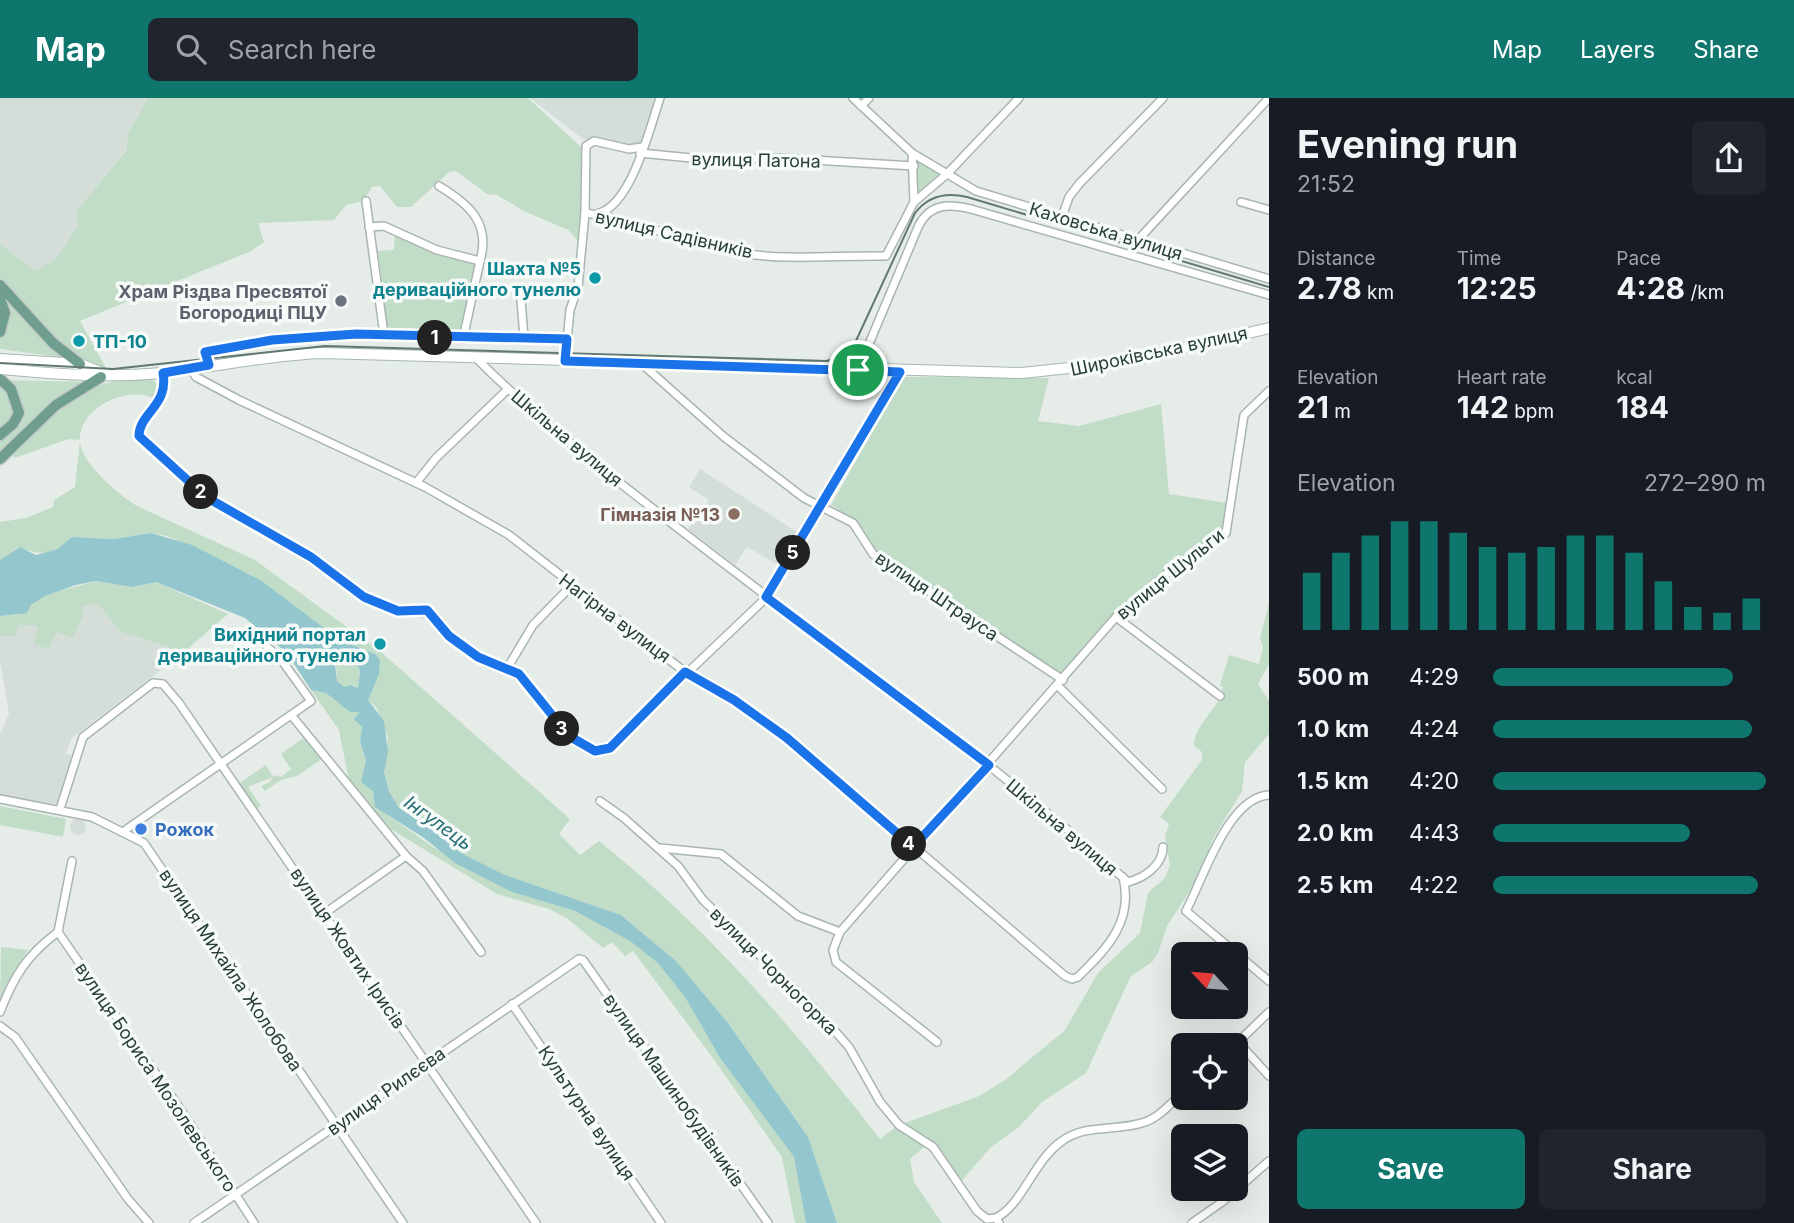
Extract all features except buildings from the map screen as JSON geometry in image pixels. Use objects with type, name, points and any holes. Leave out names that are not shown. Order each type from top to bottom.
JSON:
[{"type":"main road","points":[[0,285],[53,343],[80,364],[98,372],[126,375]]},
{"type":"main road","points":[[0,298],[5,313],[0,332]]},
{"type":"main road","name":"Широківська вулиця","points":[[126,375],[163,373],[314,353],[900,372],[1022,373],[1073,370],[1125,362],[1269,328]]},
{"type":"main road","points":[[0,353],[67,363]]},
{"type":"main road","points":[[0,359],[80,364]]},
{"type":"main road","points":[[0,369],[67,376]]},
{"type":"main road","points":[[0,378],[126,375]]},
{"type":"main road","points":[[0,459],[56,405],[101,377]]},
{"type":"main road","points":[[0,378],[11,389],[19,413],[13,424],[0,435]]},
{"type":"street","points":[[595,214],[607,211],[620,198],[660,98]]},
{"type":"street","name":"Каховська вулиця","points":[[853,98],[912,153],[976,191],[1269,279]]},
{"type":"street","points":[[861,106],[869,98]]},
{"type":"street","points":[[914,202],[947,174],[1019,98]]},
{"type":"street","points":[[1062,217],[1069,197],[1079,184],[1163,98]]},
{"type":"street","points":[[1137,241],[1269,98]]},
{"type":"street","name":"вулиця Патона","points":[[585,213],[586,146],[594,141],[629,149],[712,160],[779,158],[914,166]]},
{"type":"street","points":[[912,153],[914,202]]},
{"type":"street","points":[[439,186],[466,204],[479,219],[484,237],[463,339]]},
{"type":"street","points":[[366,201],[384,335]]},
{"type":"street","name":"вулиця Садівників","points":[[585,213],[745,253],[787,257],[889,255],[914,202]]},
{"type":"street","points":[[1241,202],[1269,210]]},
{"type":"street","points":[[858,370],[919,225],[933,208],[943,205],[984,213],[1269,295]]},
{"type":"street","points":[[565,361],[570,310],[578,287],[585,213]]},
{"type":"street","points":[[369,228],[384,226],[437,250],[480,261]]},
{"type":"street","points":[[520,288],[524,337]]},
{"type":"street","points":[[209,365],[205,352],[308,336],[567,339]]},
{"type":"street","name":"Шкільна вулиця","points":[[477,359],[586,457],[989,765],[1126,880]]},
{"type":"street","name":"вулиця Штрауса","points":[[642,364],[723,436],[804,498],[857,526],[865,546],[873,554],[1060,683],[1163,789]]},
{"type":"street","name":"Нагірна вулиця","points":[[190,368],[196,377],[239,400],[416,483],[509,535],[685,672],[734,700],[787,738],[1052,966],[1072,979],[1078,977],[1111,943],[1124,910],[1126,880]]},
{"type":"street","points":[[163,373],[164,394],[140,428],[139,436],[206,497],[311,557],[376,603],[398,611],[431,613],[449,636],[470,652],[486,662],[508,667],[536,691],[555,722],[569,736],[595,751],[610,748],[685,672],[766,597],[900,372]]},
{"type":"street","points":[[416,483],[436,458],[508,389]]},
{"type":"street","name":"вулиця Шульги","points":[[840,932],[1116,617],[1177,565],[1226,533],[1244,415],[1269,391]]},
{"type":"street","points":[[508,667],[533,625],[572,586]]},
{"type":"street","points":[[1116,617],[1220,696]]},
{"type":"street","points":[[124,831],[311,701],[280,658],[267,648]]},
{"type":"street","name":"вулиця Жовтих Ірисів","points":[[60,809],[83,737],[153,683],[163,684],[169,689],[326,913],[536,1223]]},
{"type":"street","points":[[292,716],[406,856],[423,871],[481,952]]},
{"type":"street","points":[[1269,795],[1249,800],[1236,814],[1186,911],[1269,981]]},
{"type":"street","name":"вулиця Михайла Жолобова","points":[[0,799],[60,809],[124,831],[148,847],[404,1223]]},
{"type":"street","name":"вулиця Чорногорка","points":[[600,801],[678,866],[703,900],[818,1012],[849,1047],[880,1102],[900,1125],[922,1137],[933,1147],[977,1211],[987,1219],[997,1221]]},
{"type":"street","points":[[656,846],[721,854],[798,916],[840,932],[833,950],[835,961],[937,1042]]},
{"type":"street","points":[[1126,880],[1154,867],[1163,856],[1163,847]]},
{"type":"street","points":[[326,913],[406,856]]},
{"type":"street","points":[[0,1012],[20,968],[35,948],[58,932],[72,861]]},
{"type":"street","name":"вулиця Бориса Мозолевського","points":[[58,932],[181,1110],[254,1223]]},
{"type":"street","name":"вулиця Рилєєва","points":[[194,1223],[579,959]]},
{"type":"street","name":"вулиця Машинобудівників","points":[[579,959],[583,960],[768,1223]]},
{"type":"street","name":"Культурна вулиця","points":[[512,1004],[661,1223]]},
{"type":"street","points":[[1247,1033],[1269,1012]]},
{"type":"street","points":[[0,1026],[15,1037],[128,1199],[149,1223]]},
{"type":"street","points":[[1248,1055],[1269,1076]]},
{"type":"street","points":[[997,1221],[1040,1162],[1060,1142],[1081,1131],[1144,1122],[1171,1101]]},
{"type":"street","points":[[1192,1223],[1222,1202],[1269,1161]]},
{"type":"shaded area","points":[[0,98],[148,98],[134,123],[127,148],[76,212],[78,226],[56,259],[35,271],[0,244]]},
{"type":"shaded area","points":[[530,98],[660,98],[640,149],[583,139]]},
{"type":"shaded area","name":"Гімназія №13","points":[[700,469],[797,532],[777,564],[747,547],[735,565],[688,529],[709,500],[689,487]]},
{"type":"shaded area","points":[[97,603],[121,632],[184,652],[72,738],[66,753],[72,756],[59,805],[0,795],[0,734],[9,714],[0,661],[0,636],[15,636],[17,625],[38,626],[35,638],[56,632],[72,638],[81,607]]},
{"type":"shaded area","points":[[75,819],[81,819],[86,827],[84,833],[75,835],[70,830],[70,824]]},
{"type":"green space","points":[[148,98],[528,98],[583,149],[581,244],[568,230],[524,211],[497,195],[487,194],[456,171],[449,172],[411,207],[397,207],[380,186],[372,187],[363,201],[346,205],[334,220],[258,223],[264,242],[251,251],[80,321],[106,368],[74,353],[35,318],[0,277],[0,244],[35,271],[56,259],[78,226],[76,212],[127,149],[128,134]]},
{"type":"green space","points":[[912,153],[947,174],[914,202]]},
{"type":"green space","points":[[395,233],[437,253],[478,263],[462,337],[388,332],[378,251],[394,250]]},
{"type":"green space","points":[[0,288],[66,358],[0,349]]},
{"type":"green space","points":[[904,377],[1049,378],[1038,421],[1079,426],[1161,404],[1169,494],[1227,503],[1223,531],[1174,563],[1062,676],[870,546],[858,522],[831,505]]},
{"type":"green space","points":[[151,378],[161,388],[157,400],[134,394],[120,397],[96,409],[81,429],[82,451],[102,478],[137,506],[255,560],[381,652],[570,819],[559,834],[580,855],[599,841],[677,909],[783,1020],[880,1139],[899,1125],[977,1097],[1005,1080],[1065,1030],[1098,973],[1140,933],[1148,893],[1165,878],[1170,865],[1165,836],[1169,824],[1160,817],[1202,760],[1202,752],[1194,746],[1195,738],[1221,696],[1223,688],[1220,685],[1229,655],[1259,664],[1263,647],[1260,638],[1269,603],[1269,664],[1258,684],[1269,701],[1269,734],[1245,762],[1242,791],[1214,837],[1196,881],[1167,926],[1152,962],[1131,976],[1086,1073],[1042,1102],[1019,1127],[990,1148],[958,1185],[929,1143],[910,1159],[914,1182],[942,1223],[837,1223],[808,1137],[728,1023],[676,961],[621,915],[505,875],[459,852],[443,835],[399,808],[389,791],[384,771],[388,737],[377,708],[368,700],[375,654],[340,640],[262,581],[167,536],[151,533],[114,539],[72,537],[54,551],[41,553],[19,547],[0,560],[0,522],[26,518],[53,507],[54,500],[75,487],[80,440],[68,439],[15,458],[11,454],[42,422],[72,398],[106,383]]},
{"type":"green space","points":[[4,380],[88,382],[0,456],[0,438],[18,420]]},
{"type":"green space","points":[[0,382],[17,413],[0,433]]},
{"type":"green space","points":[[96,581],[132,587],[156,582],[228,614],[184,652],[121,632],[97,603],[81,607],[84,613],[73,638],[56,632],[49,649],[34,644],[38,626],[18,625],[15,636],[0,636],[0,616],[20,614],[45,595]]},
{"type":"green space","points":[[343,656],[354,656],[360,671],[358,688],[354,685],[344,687],[337,681],[336,664]]},
{"type":"green space","points":[[311,690],[326,693],[350,712],[360,712],[355,720],[362,727],[360,742],[366,760],[361,782],[373,790],[376,807],[433,847],[512,892],[575,911],[630,941],[659,963],[685,997],[720,1058],[794,1157],[806,1223],[795,1223],[782,1157],[713,1058],[633,951],[625,956],[612,942],[603,948],[567,918],[549,909],[497,894],[386,826],[349,781],[339,730]]},
{"type":"green space","points":[[309,734],[326,756],[297,776],[281,780],[265,791],[261,786],[270,782],[274,775],[281,777],[291,769],[281,754]]},
{"type":"green space","points":[[266,765],[273,777],[248,787],[261,806],[256,809],[238,784]]},
{"type":"green space","points":[[0,806],[66,819],[63,837],[0,825]]},
{"type":"green space","points":[[1,947],[28,950],[7,984],[0,1004]]},
{"type":"water","points":[[151,533],[192,545],[262,581],[340,640],[375,654],[380,660],[379,674],[368,700],[384,721],[388,752],[384,772],[389,791],[399,808],[443,835],[459,852],[505,875],[621,915],[676,961],[728,1023],[808,1137],[837,1223],[806,1223],[794,1157],[720,1058],[685,997],[658,963],[630,941],[575,911],[512,892],[455,863],[424,838],[375,807],[373,791],[361,782],[366,760],[360,742],[362,727],[354,719],[360,712],[350,712],[326,693],[311,690],[287,653],[245,618],[156,582],[132,587],[96,581],[45,596],[31,605],[27,613],[0,616],[0,560],[20,547],[36,555],[58,549],[72,537],[114,539]],"holes":[[[343,656],[354,656],[360,671],[358,688],[351,685],[344,687],[337,681],[335,664]]]},
{"type":"tram line","points":[[0,363],[113,369],[325,346],[827,361],[844,354],[855,343],[915,213],[932,199],[945,195],[967,197],[1269,287]]},
{"type":"place","name":"Шахта №5 дериваційного тунелю","points":[[595,278]]},
{"type":"place","name":"Храм Різдва Пресвятої Богородиці ПЦУ","points":[[341,301]]},
{"type":"place","name":"ТП-10","points":[[79,341]]},
{"type":"place","name":"Гімназія №13","points":[[734,514]]},
{"type":"place","name":"Вихідний портал дериваційного тунелю","points":[[380,644]]},
{"type":"place","name":"Рожок","points":[[141,829]]},
{"type":"route","points":[[356,334],[463,339],[567,339],[565,361],[858,370],[900,372],[766,597],[940,725],[989,765],[913,847],[787,738],[734,700],[685,672],[608,750],[595,751],[575,741],[555,722],[536,691],[513,669],[494,665],[478,657],[449,636],[427,610],[398,611],[364,597],[311,557],[206,497],[143,441],[138,433],[164,394],[163,373],[209,365],[205,352],[308,336],[356,334]]},
{"type":"water label","name":"Інгулець","points":[[438,823]]}]
